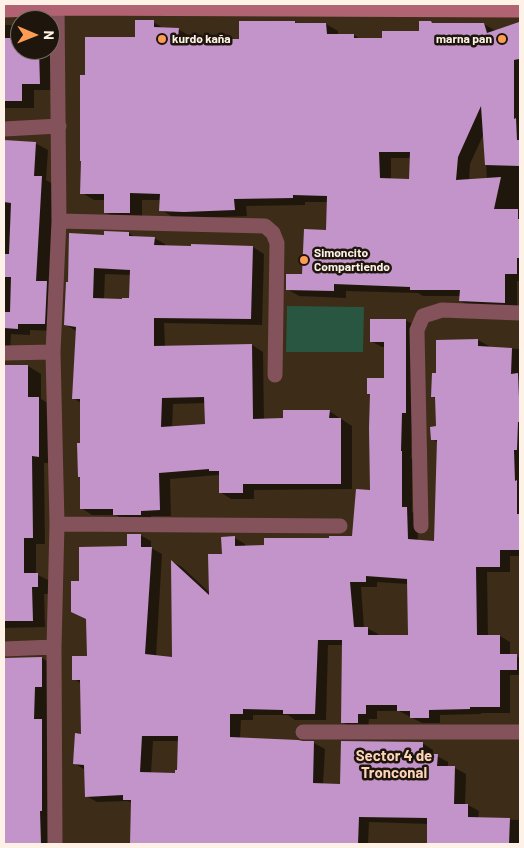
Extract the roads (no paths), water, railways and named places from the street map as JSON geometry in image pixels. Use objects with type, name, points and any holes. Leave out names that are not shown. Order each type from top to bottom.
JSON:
[{"type":"street","points":[[4,10],[57,6],[520,10]]},
{"type":"street","points":[[55,844],[54,647],[57,524],[53,352],[59,221],[57,6]]},
{"type":"street","points":[[4,129],[59,126]]},
{"type":"street","points":[[59,221],[265,226],[273,233],[277,243],[275,375]]},
{"type":"street","points":[[421,526],[417,330],[423,316],[442,310],[520,313]]},
{"type":"street","points":[[4,353],[53,352]]},
{"type":"street","points":[[57,524],[340,526]]},
{"type":"street","points":[[4,649],[54,647]]},
{"type":"street","points":[[303,732],[520,732]]},
{"type":"place","name":"kurdo kaña","points":[[162,39]]},
{"type":"place","name":"marna pan","points":[[502,39]]},
{"type":"place","name":"Simoncito Compartiendo","points":[[304,260]]},
{"type":"district","name":"Sector 4 de Tronconal","points":[[394,764]]}]
